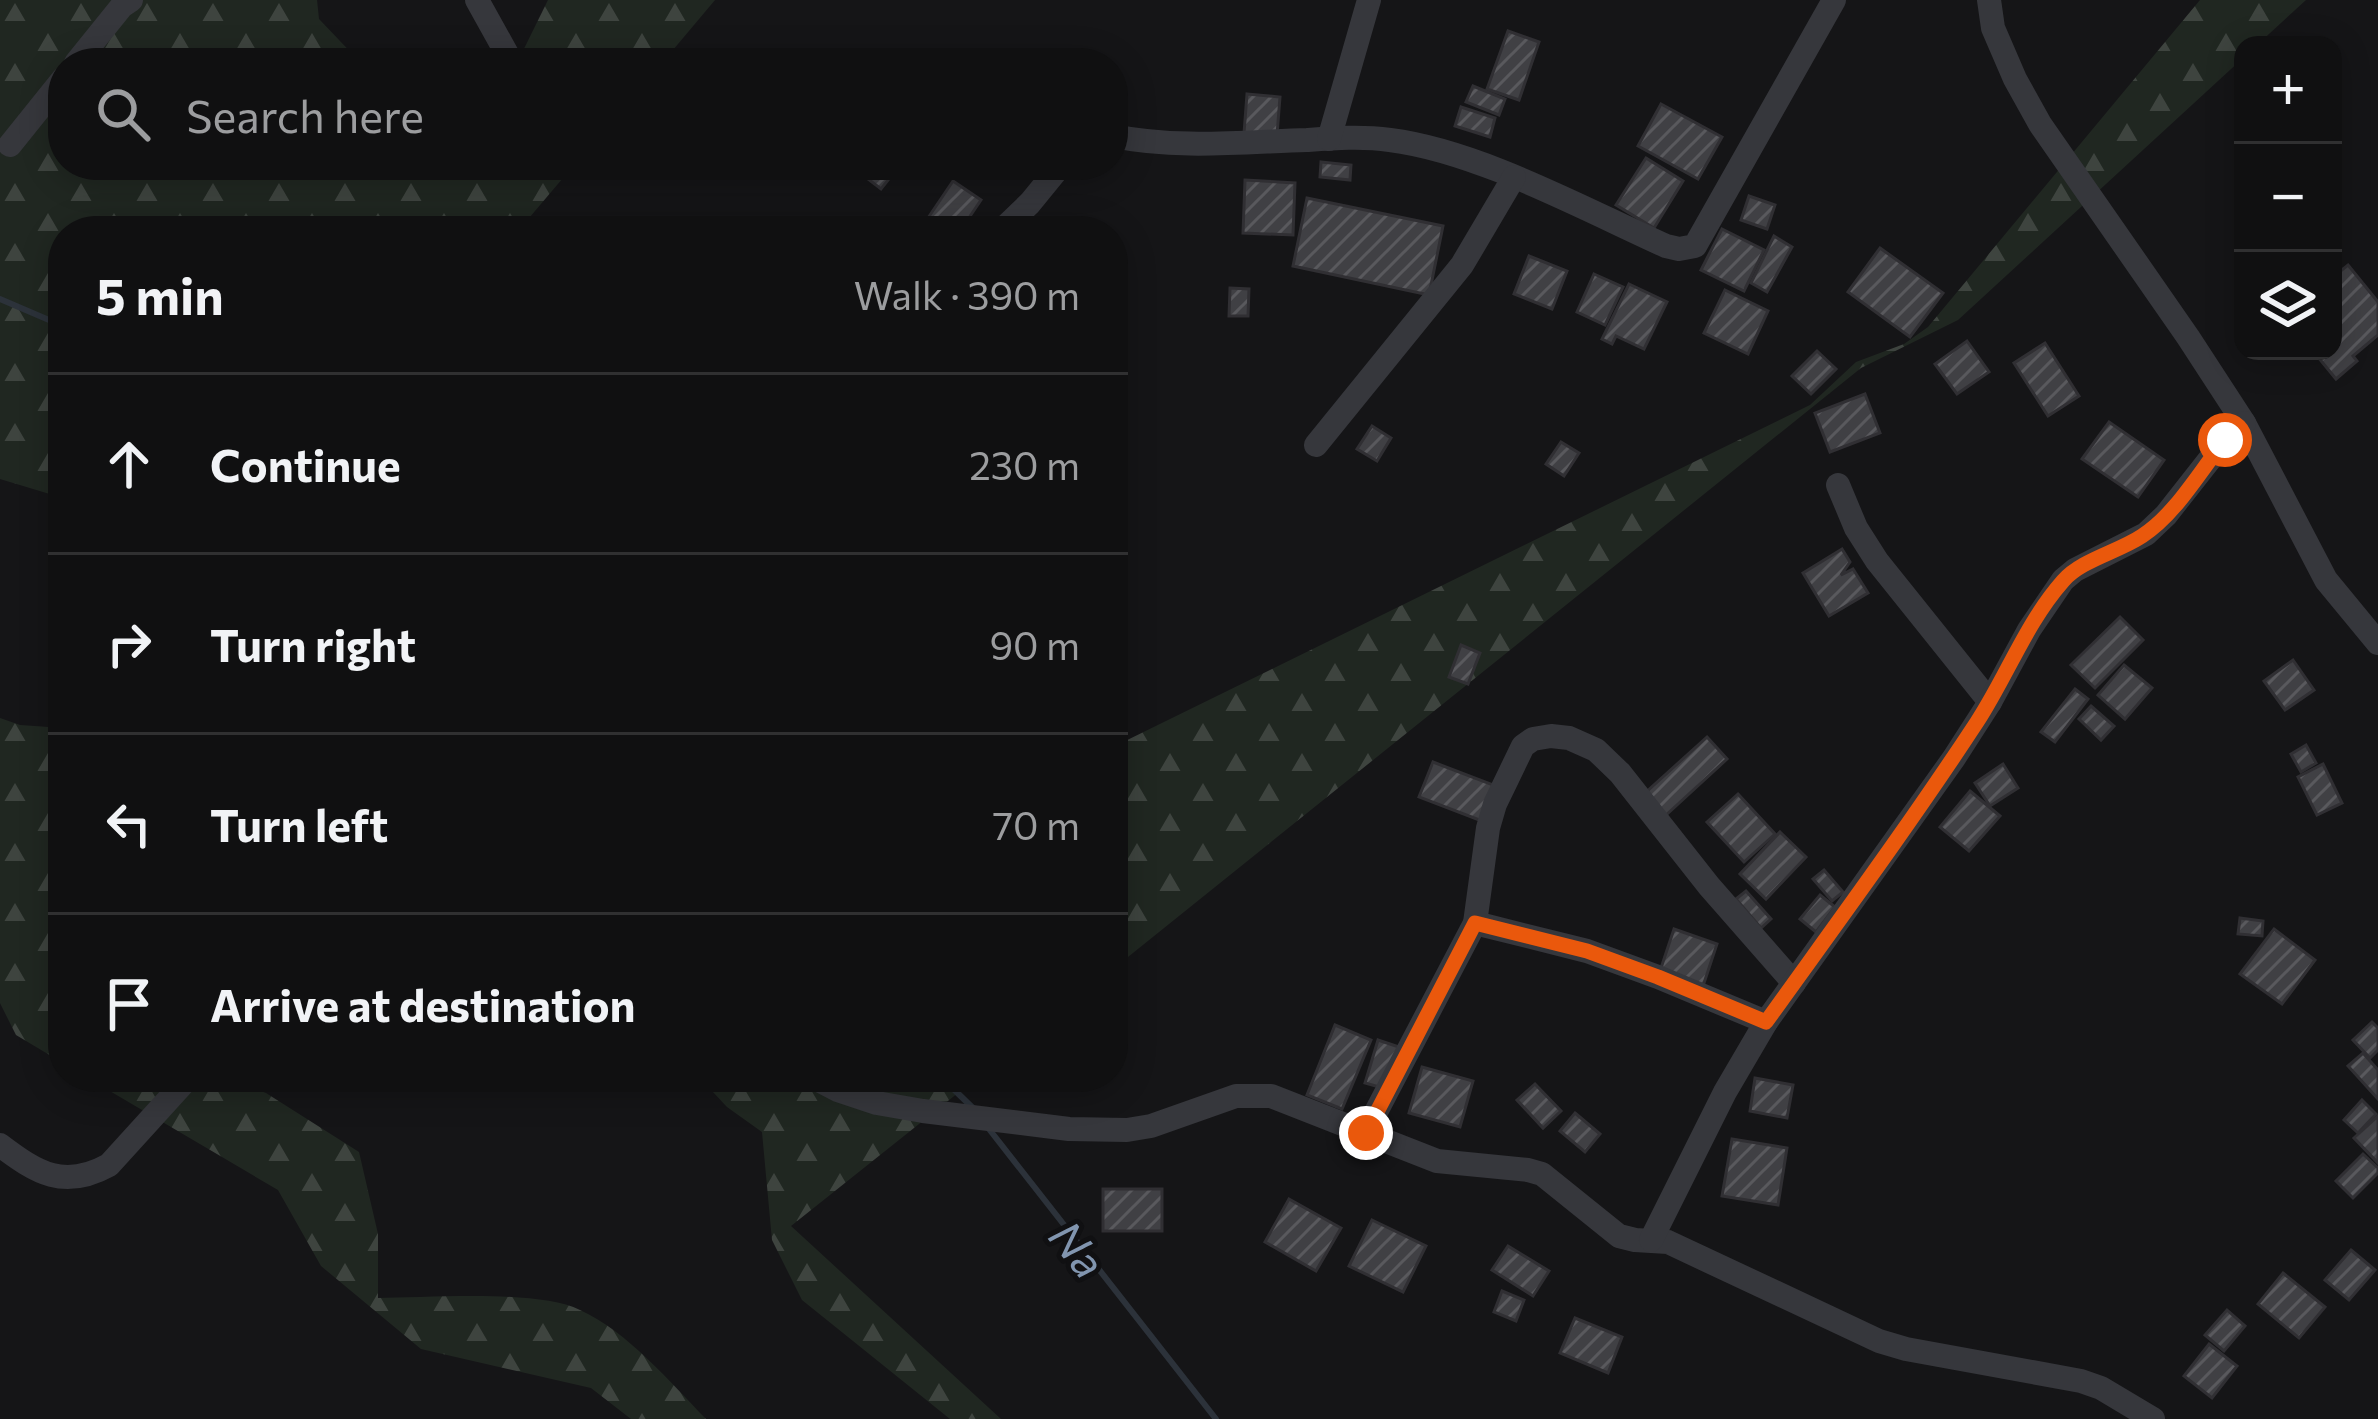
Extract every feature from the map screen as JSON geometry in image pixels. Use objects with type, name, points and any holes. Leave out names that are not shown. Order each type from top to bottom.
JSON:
[{"type":"street","points":[[88,48],[131,0]]},
{"type":"street","points":[[477,0],[504,48]]},
{"type":"street","points":[[1329,139],[1368,0]]},
{"type":"street","points":[[1128,139],[1184,145],[1388,140],[1427,146],[1514,177],[1666,246],[1695,246],[1834,0]]},
{"type":"street","points":[[1989,0],[1993,28],[2040,124],[2244,423],[2326,580],[2378,643]]},
{"type":"street","points":[[10,145],[48,98]]},
{"type":"street","points":[[1316,445],[1462,265],[1514,177]]},
{"type":"street","points":[[1017,216],[1049,180]]},
{"type":"street","points":[[1651,1240],[1725,1092],[1766,1022],[1990,702],[2063,580],[2146,534],[2244,423]]},
{"type":"street","points":[[1838,485],[1856,528],[1877,561],[1990,702]]},
{"type":"street","points":[[1366,1133],[1475,923],[1495,804],[1523,746],[1533,739],[1569,738],[1596,750],[1620,772],[1709,886],[1794,983]]},
{"type":"street","points":[[1475,923],[1587,951],[1766,1022]]},
{"type":"street","points":[[0,1145],[29,1167],[49,1175],[72,1178],[95,1173],[109,1165],[175,1092]]},
{"type":"street","points":[[844,1092],[923,1112],[1069,1129],[1127,1130],[1236,1096],[1271,1096],[1438,1161],[1542,1174],[1619,1236],[1668,1242],[1879,1341],[2081,1381],[2153,1419]]},
{"type":"green space","points":[[0,0],[317,0],[319,19],[347,48],[48,48],[48,180],[561,180],[531,216],[48,216],[48,493],[0,479]]},
{"type":"green space","points":[[548,0],[715,0],[675,48],[524,48]]},
{"type":"green space","points":[[2200,0],[2306,0],[2267,36],[2234,36],[2234,66],[1958,320],[1861,368],[1128,957],[1128,740],[1810,405],[1856,362],[1904,344],[1928,327]]},
{"type":"green space","points":[[0,718],[48,727],[48,1054],[16,1035],[0,1003]]},
{"type":"green space","points":[[111,1092],[266,1093],[359,1152],[378,1234],[378,1298],[511,1297],[580,1310],[631,1344],[706,1419],[631,1419],[591,1388],[421,1349],[321,1266],[278,1190]]},
{"type":"green space","points":[[713,1092],[959,1092],[791,1226],[1001,1419],[950,1419],[802,1300],[772,1240],[762,1132]]},
{"type":"building","points":[[1508,31],[1539,42],[1519,100],[1487,89]]},
{"type":"building","points":[[1473,86],[1505,99],[1499,115],[1466,102]]},
{"type":"building","points":[[1247,94],[1280,97],[1277,135],[1244,133]]},
{"type":"building","points":[[1661,104],[1722,137],[1698,179],[1638,146]]},
{"type":"building","points":[[1461,107],[1495,118],[1490,137],[1455,126]]},
{"type":"building","points":[[1646,158],[1683,181],[1654,228],[1616,205]]},
{"type":"building","points":[[1321,162],[1351,165],[1350,180],[1320,177]]},
{"type":"building","points":[[1245,180],[1295,183],[1293,235],[1243,233]]},
{"type":"building","points":[[953,181],[981,200],[970,216],[929,216]]},
{"type":"building","points":[[1749,196],[1775,205],[1767,229],[1741,220]]},
{"type":"building","points":[[1307,198],[1443,226],[1429,295],[1293,266]]},
{"type":"building","points":[[1722,229],[1764,250],[1744,291],[1701,270]]},
{"type":"building","points":[[1774,236],[1792,247],[1767,292],[1751,283]]},
{"type":"building","points":[[1880,248],[1943,293],[1910,337],[1848,292]]},
{"type":"building","points":[[1529,256],[1567,271],[1552,309],[1514,294]]},
{"type":"building","points":[[2348,265],[2378,302],[2378,335],[2336,379],[2320,360],[2342,360],[2342,270]]},
{"type":"building","points":[[1594,274],[1623,287],[1605,325],[1577,312]]},
{"type":"building","points":[[1629,284],[1667,302],[1644,349],[1616,336],[1612,344],[1602,339]]},
{"type":"building","points":[[1230,288],[1249,289],[1248,316],[1229,316]]},
{"type":"building","points":[[1725,290],[1768,311],[1748,354],[1704,333]]},
{"type":"building","points":[[1967,341],[1989,372],[1957,394],[1935,364]]},
{"type":"building","points":[[2045,343],[2079,396],[2048,416],[2014,363]]},
{"type":"building","points":[[1817,351],[1836,369],[1811,394],[1792,376]]},
{"type":"building","points":[[1865,394],[1880,433],[1830,452],[1815,413]]},
{"type":"building","points":[[2109,422],[2164,460],[2138,497],[2082,459]]},
{"type":"building","points":[[1372,426],[1391,438],[1377,461],[1357,449]]},
{"type":"building","points":[[1561,442],[1579,453],[1564,476],[1546,464]]},
{"type":"building","points":[[1842,549],[1850,562],[1841,575],[1853,569],[1868,593],[1829,616],[1803,573]]},
{"type":"building","points":[[2120,617],[2143,640],[2095,688],[2071,665]]},
{"type":"building","points":[[1461,645],[1480,653],[1468,684],[1449,677]]},
{"type":"building","points":[[2293,660],[2314,690],[2285,710],[2264,681]]},
{"type":"building","points":[[2124,665],[2152,688],[2125,719],[2098,695]]},
{"type":"building","points":[[2075,689],[2088,699],[2055,742],[2041,732]]},
{"type":"building","points":[[2091,706],[2114,726],[2101,740],[2079,719]]},
{"type":"building","points":[[1707,737],[1727,759],[1665,816],[1644,794]]},
{"type":"building","points":[[2306,745],[2316,763],[2301,772],[2291,754]]},
{"type":"building","points":[[1433,762],[1496,786],[1482,821],[1419,797]]},
{"type":"building","points":[[2003,764],[2018,788],[1990,806],[1975,783]]},
{"type":"building","points":[[2323,764],[2342,803],[2317,815],[2298,777]]},
{"type":"building","points":[[1970,791],[2000,816],[1969,851],[1940,827]]},
{"type":"building","points":[[1738,794],[1775,834],[1744,862],[1707,822]]},
{"type":"building","points":[[1780,832],[1806,857],[1766,899],[1740,874]]},
{"type":"building","points":[[1824,870],[1843,892],[1832,901],[1813,879]]},
{"type":"building","points":[[1746,891],[1771,919],[1761,928],[1736,899]]},
{"type":"building","points":[[1820,895],[1835,907],[1816,932],[1800,919]]},
{"type":"building","points":[[2240,918],[2263,921],[2262,936],[2238,934]]},
{"type":"building","points":[[1674,929],[1717,944],[1703,986],[1660,971]]},
{"type":"building","points":[[2274,929],[2315,960],[2282,1004],[2240,974]]},
{"type":"building","points":[[2372,1022],[2378,1028],[2378,1050],[2370,1058],[2353,1040]]},
{"type":"building","points":[[1335,1025],[1371,1040],[1342,1109],[1307,1095]]},
{"type":"building","points":[[1378,1040],[1399,1047],[1386,1089],[1365,1083]]},
{"type":"building","points":[[2363,1053],[2378,1070],[2378,1099],[2348,1066]]},
{"type":"building","points":[[1422,1067],[1473,1081],[1460,1127],[1409,1113]]},
{"type":"building","points":[[1755,1078],[1793,1085],[1787,1118],[1750,1111]]},
{"type":"building","points":[[1535,1084],[1561,1111],[1543,1128],[1517,1100]]},
{"type":"building","points":[[2362,1100],[2376,1114],[2358,1133],[2344,1120]]},
{"type":"building","points":[[1575,1113],[1600,1134],[1585,1152],[1560,1131]]},
{"type":"building","points":[[2378,1116],[2378,1163],[2354,1138]]},
{"type":"building","points":[[1732,1139],[1787,1148],[1778,1205],[1722,1196]]},
{"type":"building","points":[[2363,1154],[2378,1173],[2353,1198],[2336,1181]]},
{"type":"building","points":[[1103,1189],[1162,1189],[1162,1231],[1103,1231]]},
{"type":"building","points":[[1289,1199],[1341,1228],[1316,1271],[1265,1242]]},
{"type":"building","points":[[1372,1220],[1426,1246],[1403,1292],[1349,1266]]},
{"type":"building","points":[[1508,1246],[1549,1271],[1533,1296],[1492,1270]]},
{"type":"building","points":[[2351,1250],[2375,1270],[2349,1300],[2325,1280]]},
{"type":"building","points":[[2283,1273],[2325,1307],[2299,1338],[2258,1304]]},
{"type":"building","points":[[1502,1291],[1524,1300],[1516,1321],[1494,1312]]},
{"type":"building","points":[[2227,1310],[2245,1326],[2224,1351],[2205,1335]]},
{"type":"building","points":[[1575,1318],[1622,1337],[1608,1373],[1560,1353]]},
{"type":"building","points":[[2209,1344],[2237,1366],[2212,1398],[2184,1376]]},
{"type":"waterway","name":"Na","points":[[0,299],[48,320]]},
{"type":"waterway","name":"Na","points":[[956,1092],[974,1109]]},
{"type":"waterway","name":"Na","points":[[989,1129],[1216,1419]]},
{"type":"route","points":[[1366,1133],[1475,923],[1587,951],[1766,1022],[1954,758],[2063,580],[2146,534],[2225,440]]}]
